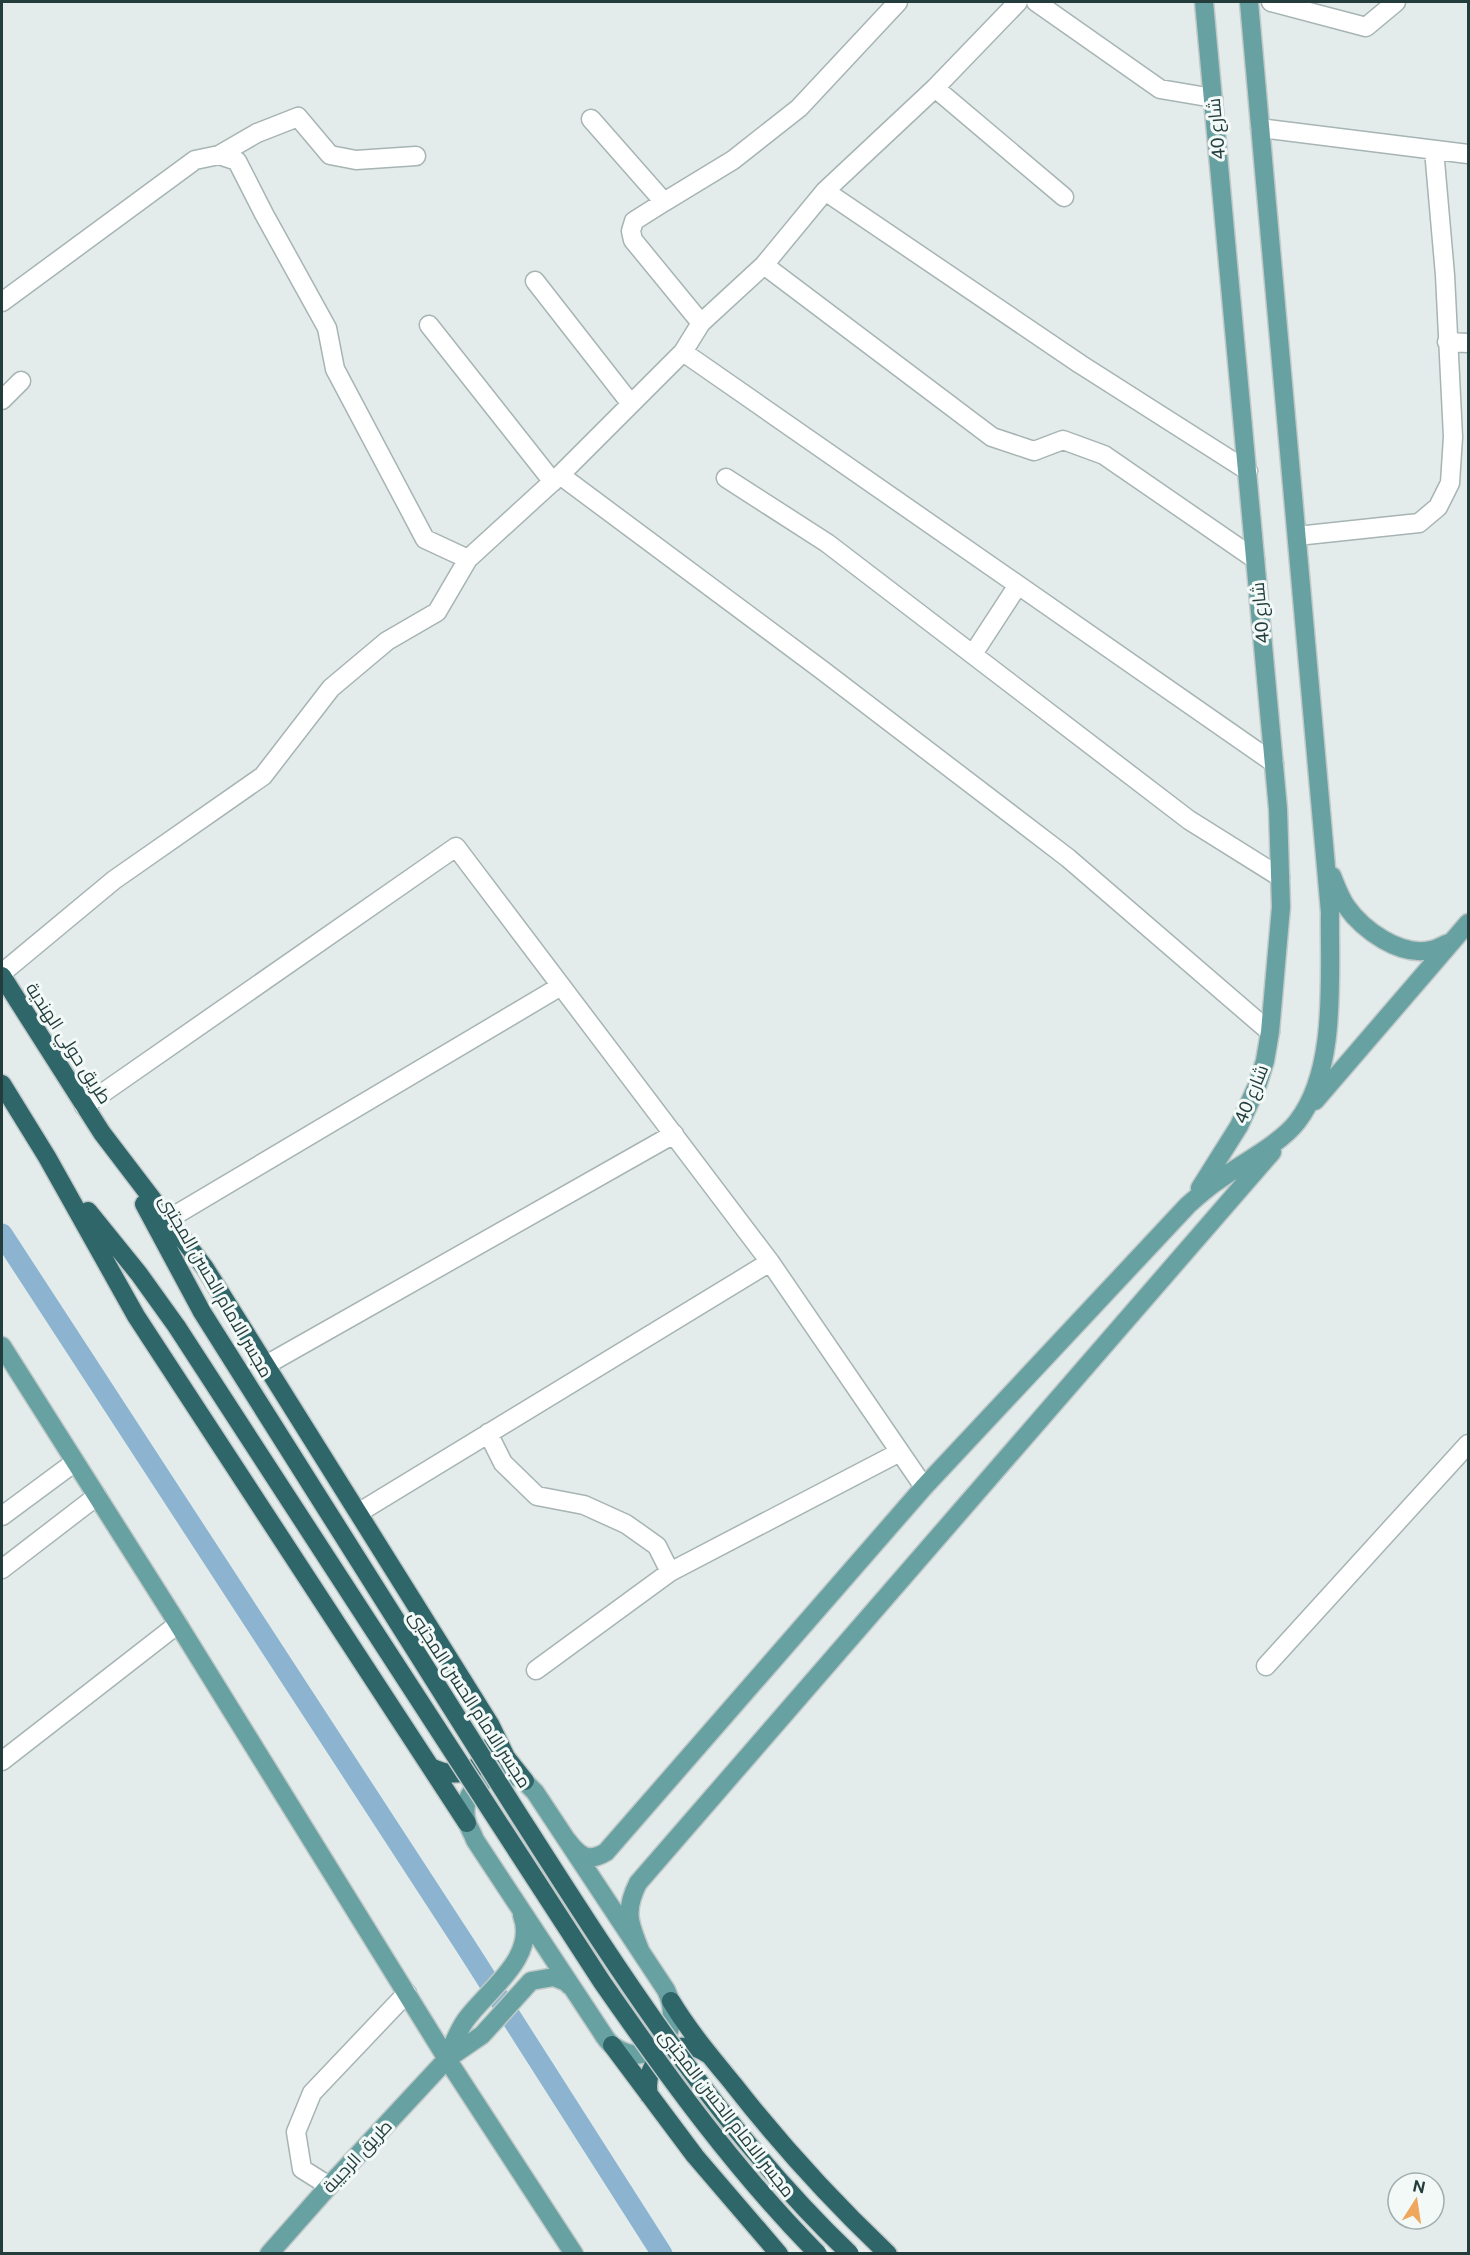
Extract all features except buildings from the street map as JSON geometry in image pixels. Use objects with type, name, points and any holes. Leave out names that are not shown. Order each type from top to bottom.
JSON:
[{"type":"highway","name":"طريق حولي الهندية","points":[[2,974],[102,1133]]},
{"type":"highway","points":[[2,1084],[47,1157],[136,1316],[467,1822]]},
{"type":"highway","points":[[102,1133],[205,1268],[490,1724],[506,1757],[525,1781]]},
{"type":"highway","name":"مجسر الامام الحسن المجتبى","points":[[102,1133],[146,1207],[202,1312],[342,1537],[618,1969],[692,2074],[734,2126],[767,2166],[850,2253]]},
{"type":"highway","name":"مجسر الامام الحسن المجتبى","points":[[47,1157],[177,1327],[640,2037],[724,2148],[796,2232],[818,2253]]},
{"type":"highway","points":[[431,1767],[447,1774],[456,1774],[464,1773],[480,1765],[489,1750],[490,1724]]},
{"type":"highway","points":[[671,2001],[710,2056],[786,2149],[860,2228],[888,2253]]},
{"type":"highway","points":[[612,2045],[725,2192],[776,2252]]},
{"type":"highway","points":[[649,2095],[647,2087],[649,2071],[664,2052],[688,2047],[704,2051],[710,2056]]},
{"type":"main road","name":"شارع 40","points":[[1188,1205],[1215,1167],[1239,1125],[1257,1086],[1265,1061],[1270,1032],[1281,908],[1278,809],[1204,2]]},
{"type":"main road","points":[[567,1840],[671,2001],[673,2020],[671,2029],[662,2043],[647,2052],[629,2052],[612,2045],[600,2031],[475,1840],[467,1822],[466,1807],[477,1785],[490,1776],[507,1774],[525,1781],[567,1840],[574,1850],[583,1856],[597,1857],[606,1852],[924,1487],[1188,1205],[1214,1183],[1270,1145],[1296,1124],[1311,1100],[1324,1050],[1329,1005],[1330,924],[1327,865],[1249,2]]},
{"type":"main road","points":[[1327,865],[1347,907],[1365,926],[1386,941],[1409,950],[1431,951],[1450,942]]},
{"type":"main road","points":[[640,1950],[630,1926],[628,1910],[631,1896],[638,1883],[1468,923]]},
{"type":"main road","points":[[2,1346],[178,1624],[447,2059],[574,2253]]},
{"type":"main road","points":[[447,2059],[466,2020],[513,1966],[521,1952],[525,1921],[519,1906]]},
{"type":"main road","points":[[447,2059],[482,2035],[531,1981],[554,1977],[566,1982],[574,1990]]},
{"type":"main road","name":"طريق الرجيبة","points":[[269,2253],[447,2059]]},
{"type":"street","points":[[701,323],[633,240],[631,231],[634,221],[733,160],[799,108],[898,2]]},
{"type":"street","points":[[2,974],[114,880],[263,776],[331,688],[387,641],[437,612],[468,560],[556,479],[631,404],[682,352],[701,323],[764,265],[825,191],[935,88],[1018,2]]},
{"type":"street","points":[[1036,2],[1160,89],[1213,98]]},
{"type":"street","points":[[1270,2],[1366,27],[1396,2]]},
{"type":"street","points":[[935,88],[1064,197]]},
{"type":"street","points":[[2,302],[195,160],[219,155],[257,133],[298,117],[330,155],[356,160],[416,156]]},
{"type":"street","points":[[591,119],[664,202]]},
{"type":"street","points":[[1260,128],[1468,154]]},
{"type":"street","points":[[1297,536],[1419,523],[1438,507],[1450,483],[1453,437],[1445,275],[1434,150]]},
{"type":"street","points":[[219,155],[237,161],[327,328],[335,369],[425,539],[468,560]]},
{"type":"street","points":[[825,191],[1080,364],[1248,471]]},
{"type":"street","points":[[764,265],[992,437],[1034,451],[1063,440],[1104,455],[1255,559]]},
{"type":"street","points":[[535,281],[631,404]]},
{"type":"street","points":[[429,325],[556,479],[822,670],[1068,858],[1270,1032]]},
{"type":"street","points":[[1447,342],[1468,343]]},
{"type":"street","points":[[682,352],[1274,763]]},
{"type":"street","points":[[2,400],[21,381]]},
{"type":"street","points":[[726,478],[827,543],[1189,820],[1280,877]]},
{"type":"street","points":[[973,654],[1018,585]]},
{"type":"street","points":[[84,1106],[456,847],[770,1263],[924,1487]]},
{"type":"street","points":[[167,1220],[561,987]]},
{"type":"street","points":[[266,1365],[674,1134]]},
{"type":"street","points":[[358,1513],[770,1263]]},
{"type":"street","points":[[488,1433],[503,1463],[537,1496],[584,1505],[626,1524],[657,1546],[670,1572]]},
{"type":"street","points":[[1266,1666],[1468,1444]]},
{"type":"street","points":[[536,1670],[670,1572],[900,1452]]},
{"type":"street","points":[[2,1516],[75,1462]]},
{"type":"street","points":[[2,1569],[97,1496]]},
{"type":"street","points":[[2,1761],[178,1624]]},
{"type":"street","points":[[329,2186],[302,2169],[296,2132],[312,2093],[407,1993]]},
{"type":"waterway","points":[[2,1234],[465,1945],[662,2254]]}]
